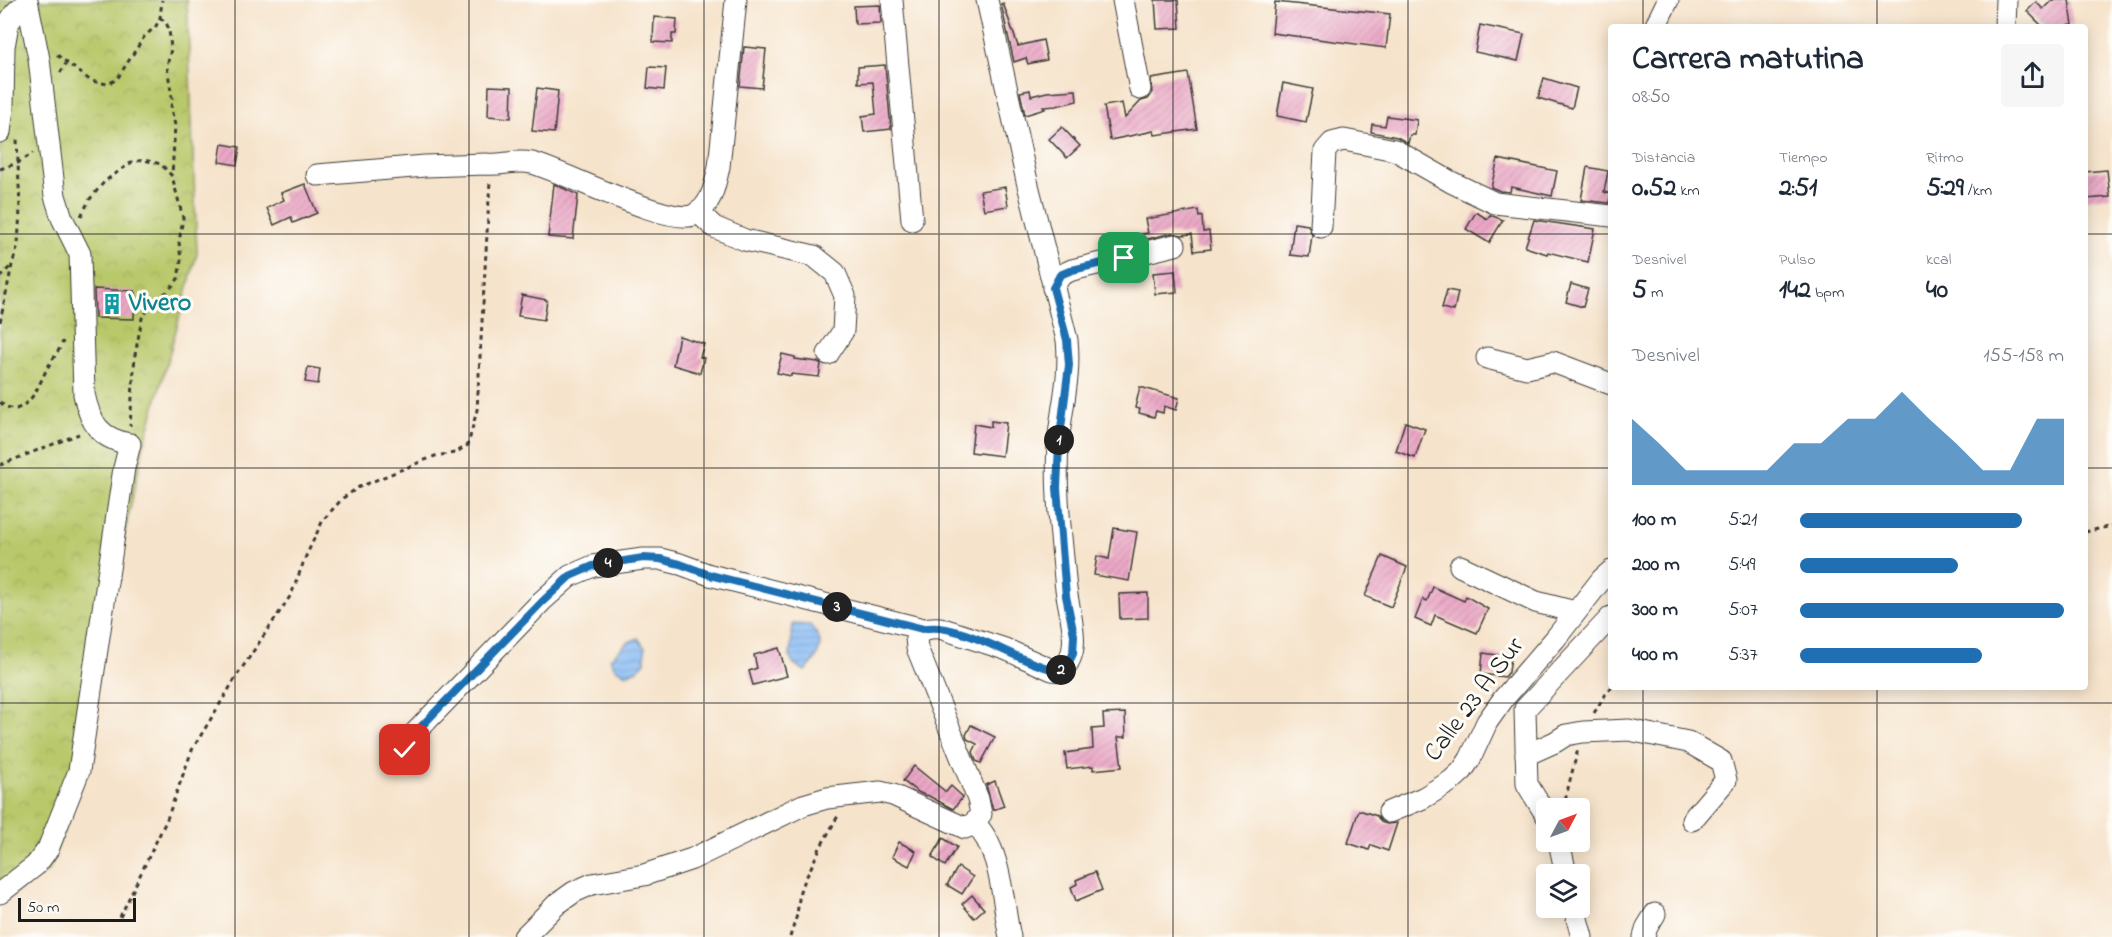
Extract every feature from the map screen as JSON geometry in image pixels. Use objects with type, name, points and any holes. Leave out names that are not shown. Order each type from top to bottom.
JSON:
[{"type":"street","points":[[317,175],[425,166],[529,162],[654,211],[687,217],[698,212],[713,192],[719,167],[736,0]]},
{"type":"street","points":[[892,0],[912,220]]},
{"type":"street","points":[[405,750],[410,738],[570,576],[593,566],[615,561],[660,559],[710,575],[923,629],[931,627],[958,633],[1005,649],[1052,670],[1061,671],[1068,664],[1073,654],[1074,635],[1066,596],[1057,488],[1059,444],[1069,365],[1067,340],[987,0]]},
{"type":"street","points":[[1123,0],[1140,89]]},
{"type":"street","points":[[1656,24],[1668,0]]},
{"type":"street","points":[[2005,24],[2006,0]]},
{"type":"street","points":[[0,132],[3,108],[4,47],[8,24],[27,1]]},
{"type":"street","points":[[0,893],[36,865],[48,849],[78,771],[124,468],[130,444],[112,441],[96,427],[87,408],[84,394],[80,254],[62,218],[55,196],[39,59],[27,1]]},
{"type":"street","points":[[1321,227],[1325,151],[1332,143],[1344,140],[1395,150],[1495,202],[1608,216]]},
{"type":"street","points":[[698,212],[714,227],[745,240],[814,256],[835,273],[845,296],[843,331],[828,354]]},
{"type":"street","points":[[1053,288],[1060,275],[1072,270],[1175,245]]},
{"type":"street","points":[[1487,358],[1527,368],[1553,362],[1608,383]]},
{"type":"street","points":[[1460,566],[1536,602],[1575,612]]},
{"type":"street","name":"Calle 23 A Sur","points":[[1389,812],[1423,798],[1451,782],[1470,759],[1487,722],[1504,698],[1608,574]]},
{"type":"street","points":[[1536,799],[1527,784],[1525,709],[1608,620]]},
{"type":"street","points":[[524,937],[557,904],[574,892],[592,884],[644,875],[692,860],[803,806],[827,798],[880,792],[893,795],[965,828],[974,823],[981,814],[978,799],[915,642],[923,629]]},
{"type":"street","points":[[1526,755],[1566,735],[1583,732],[1629,730],[1688,742],[1720,761],[1726,780],[1692,820]]},
{"type":"street","points":[[974,823],[983,831],[1000,874],[1010,937]]},
{"type":"street","points":[[1644,937],[1655,914]]},
{"type":"street","points":[[1577,918],[1582,937]]},
{"type":"path","points":[[130,444],[135,355],[142,318],[157,298],[167,292],[178,279],[181,260],[179,242],[183,218],[172,176],[176,125],[171,109],[172,98],[167,66],[171,49],[170,30],[166,22],[160,18]]},
{"type":"path","points":[[0,169],[18,163],[48,144]]},
{"type":"path","points":[[79,220],[90,199],[105,181],[132,162],[144,160],[161,164],[172,176]]},
{"type":"path","points":[[120,918],[167,819],[192,750],[238,674],[291,595],[323,520],[343,498],[358,487],[435,456],[455,453],[468,446],[477,410],[489,183],[495,165]]},
{"type":"path","points":[[0,277],[12,265]]},
{"type":"path","points":[[0,402],[6,407],[16,409],[31,399],[63,344],[64,335]]},
{"type":"path","points":[[0,465],[96,427]]},
{"type":"path","points":[[2088,531],[2112,526]]},
{"type":"path","points":[[790,937],[797,915],[800,891],[820,848],[852,795]]},
{"type":"green space","points":[[0,0],[187,0],[197,254],[143,449],[108,608],[82,779],[49,870],[0,903]]},
{"type":"water","points":[[793,624],[810,625],[819,638],[818,652],[805,671],[794,664],[790,658]]},
{"type":"water","points":[[638,638],[645,648],[645,662],[637,670],[626,674],[616,669],[610,659],[627,643]]},
{"type":"building","points":[[1155,0],[1178,0],[1180,28],[1157,29]]},
{"type":"building","points":[[2052,0],[2069,0],[2073,24],[2040,24],[2027,11],[2036,2],[2043,9]]},
{"type":"building","points":[[1275,2],[1390,14],[1386,48],[1272,33]]},
{"type":"building","points":[[1003,3],[1018,46],[1043,40],[1047,60],[1028,64],[1026,58],[1014,62],[1001,4]]},
{"type":"building","points":[[880,5],[881,23],[855,24],[854,6]]},
{"type":"building","points":[[654,17],[677,19],[676,34],[672,34],[672,43],[653,42]]},
{"type":"building","points":[[1480,25],[1524,34],[1518,61],[1475,52]]},
{"type":"building","points":[[744,47],[766,49],[762,88],[740,86]]},
{"type":"building","points":[[885,65],[891,129],[864,132],[862,116],[876,114],[873,82],[858,83],[858,67]]},
{"type":"building","points":[[649,67],[666,68],[664,90],[647,88]]},
{"type":"building","points":[[1188,73],[1197,129],[1155,135],[1154,131],[1110,140],[1104,106],[1122,103],[1125,118],[1141,101],[1148,99],[1152,94],[1151,79]]},
{"type":"building","points":[[1544,78],[1577,88],[1572,108],[1538,98]]},
{"type":"building","points":[[1283,83],[1313,89],[1306,122],[1277,116]]},
{"type":"building","points":[[489,86],[512,87],[511,118],[488,116]]},
{"type":"building","points":[[537,88],[558,91],[554,133],[532,131]]},
{"type":"building","points":[[1030,90],[1031,96],[1047,92],[1076,90],[1077,101],[1043,107],[1045,109],[1025,115],[1020,92]]},
{"type":"building","points":[[1387,116],[1417,120],[1415,135],[1410,135],[1408,143],[1397,137],[1371,132],[1372,124],[1385,126]]},
{"type":"building","points":[[1062,127],[1080,146],[1067,158],[1049,139]]},
{"type":"building","points":[[222,144],[240,147],[237,165],[219,162]]},
{"type":"building","points":[[1498,159],[1557,171],[1552,196],[1511,187],[1510,192],[1491,187]]},
{"type":"building","points":[[1587,167],[1608,171],[1604,192],[1608,193],[1608,203],[1581,200]]},
{"type":"building","points":[[2107,170],[2110,197],[2088,199],[2088,172]]},
{"type":"building","points":[[305,184],[317,213],[293,223],[291,217],[274,225],[267,208],[284,200],[281,193]]},
{"type":"building","points":[[554,184],[578,195],[573,239],[548,237]]},
{"type":"building","points":[[1005,187],[1008,206],[984,210],[980,191]]},
{"type":"building","points":[[1198,210],[1199,217],[1202,216],[1203,232],[1209,231],[1211,249],[1194,251],[1192,234],[1172,233],[1131,243],[1129,236],[1148,233],[1145,219]]},
{"type":"building","points":[[1476,212],[1487,219],[1490,215],[1503,220],[1489,243],[1466,229]]},
{"type":"building","points":[[1534,220],[1595,229],[1588,262],[1525,247]]},
{"type":"building","points":[[1294,223],[1308,225],[1312,235],[1309,257],[1290,255]]},
{"type":"building","points":[[1175,271],[1177,292],[1155,294],[1153,273]]},
{"type":"building","points":[[1571,284],[1588,289],[1583,307],[1566,302]]},
{"type":"building","name":"Vivero","points":[[94,289],[135,291],[134,319],[95,318]]},
{"type":"building","points":[[1447,290],[1458,292],[1454,311],[1442,308]]},
{"type":"building","points":[[522,295],[547,300],[544,320],[518,316]]},
{"type":"building","points":[[679,336],[704,344],[700,357],[704,358],[700,373],[673,365]]},
{"type":"building","points":[[782,354],[795,357],[795,359],[818,362],[821,364],[819,377],[777,373]]},
{"type":"building","points":[[308,367],[320,369],[318,384],[305,382]]},
{"type":"building","points":[[1140,387],[1179,398],[1176,410],[1164,406],[1163,413],[1156,411],[1154,417],[1139,413],[1140,409],[1135,408]]},
{"type":"building","points":[[991,421],[1006,423],[1002,456],[971,452],[974,424],[991,427]]},
{"type":"building","points":[[1405,422],[1425,429],[1415,458],[1396,451]]},
{"type":"building","points":[[1114,528],[1137,532],[1129,581],[1094,575],[1097,556],[1109,559]]},
{"type":"building","points":[[1382,556],[1407,567],[1391,607],[1365,596]]},
{"type":"building","points":[[1433,587],[1464,601],[1466,596],[1488,609],[1477,633],[1435,615],[1431,626],[1415,619],[1423,599],[1427,601]]},
{"type":"building","points":[[1148,593],[1148,618],[1120,619],[1119,594]]},
{"type":"building","points":[[779,648],[787,676],[753,685],[749,671],[757,668],[754,655]]},
{"type":"building","points":[[1483,653],[1511,657],[1509,672],[1505,677],[1481,674]]},
{"type":"building","points":[[1125,713],[1126,737],[1118,737],[1122,767],[1093,770],[1093,766],[1067,769],[1065,753],[1093,749],[1092,729],[1104,728],[1103,714]]},
{"type":"building","points":[[971,725],[995,737],[981,763],[976,761],[973,752],[977,744],[967,739],[966,735]]},
{"type":"building","points":[[914,766],[946,792],[951,786],[963,797],[953,809],[918,792],[903,781]]},
{"type":"building","points":[[995,781],[1004,806],[993,810],[986,785]]},
{"type":"building","points":[[1359,810],[1377,816],[1381,822],[1397,823],[1388,851],[1371,845],[1369,850],[1348,843]]},
{"type":"building","points":[[943,838],[957,847],[945,866],[932,857]]},
{"type":"building","points":[[899,842],[916,851],[909,866],[892,857]]},
{"type":"building","points":[[958,867],[973,877],[962,894],[947,885]]},
{"type":"building","points":[[1095,872],[1102,890],[1076,901],[1071,887],[1077,884],[1076,880]]},
{"type":"building","points":[[972,895],[984,909],[974,918],[962,904]]},
{"type":"place","name":"Vivero","points":[[112,304]]},
{"type":"route","points":[[405,750],[410,738],[570,576],[593,566],[615,561],[660,559],[710,575],[923,629],[940,628],[1005,649],[1052,670],[1061,671],[1073,654],[1074,635],[1066,596],[1057,488],[1059,444],[1069,365],[1067,340],[1053,288],[1060,275],[1124,258]]}]
